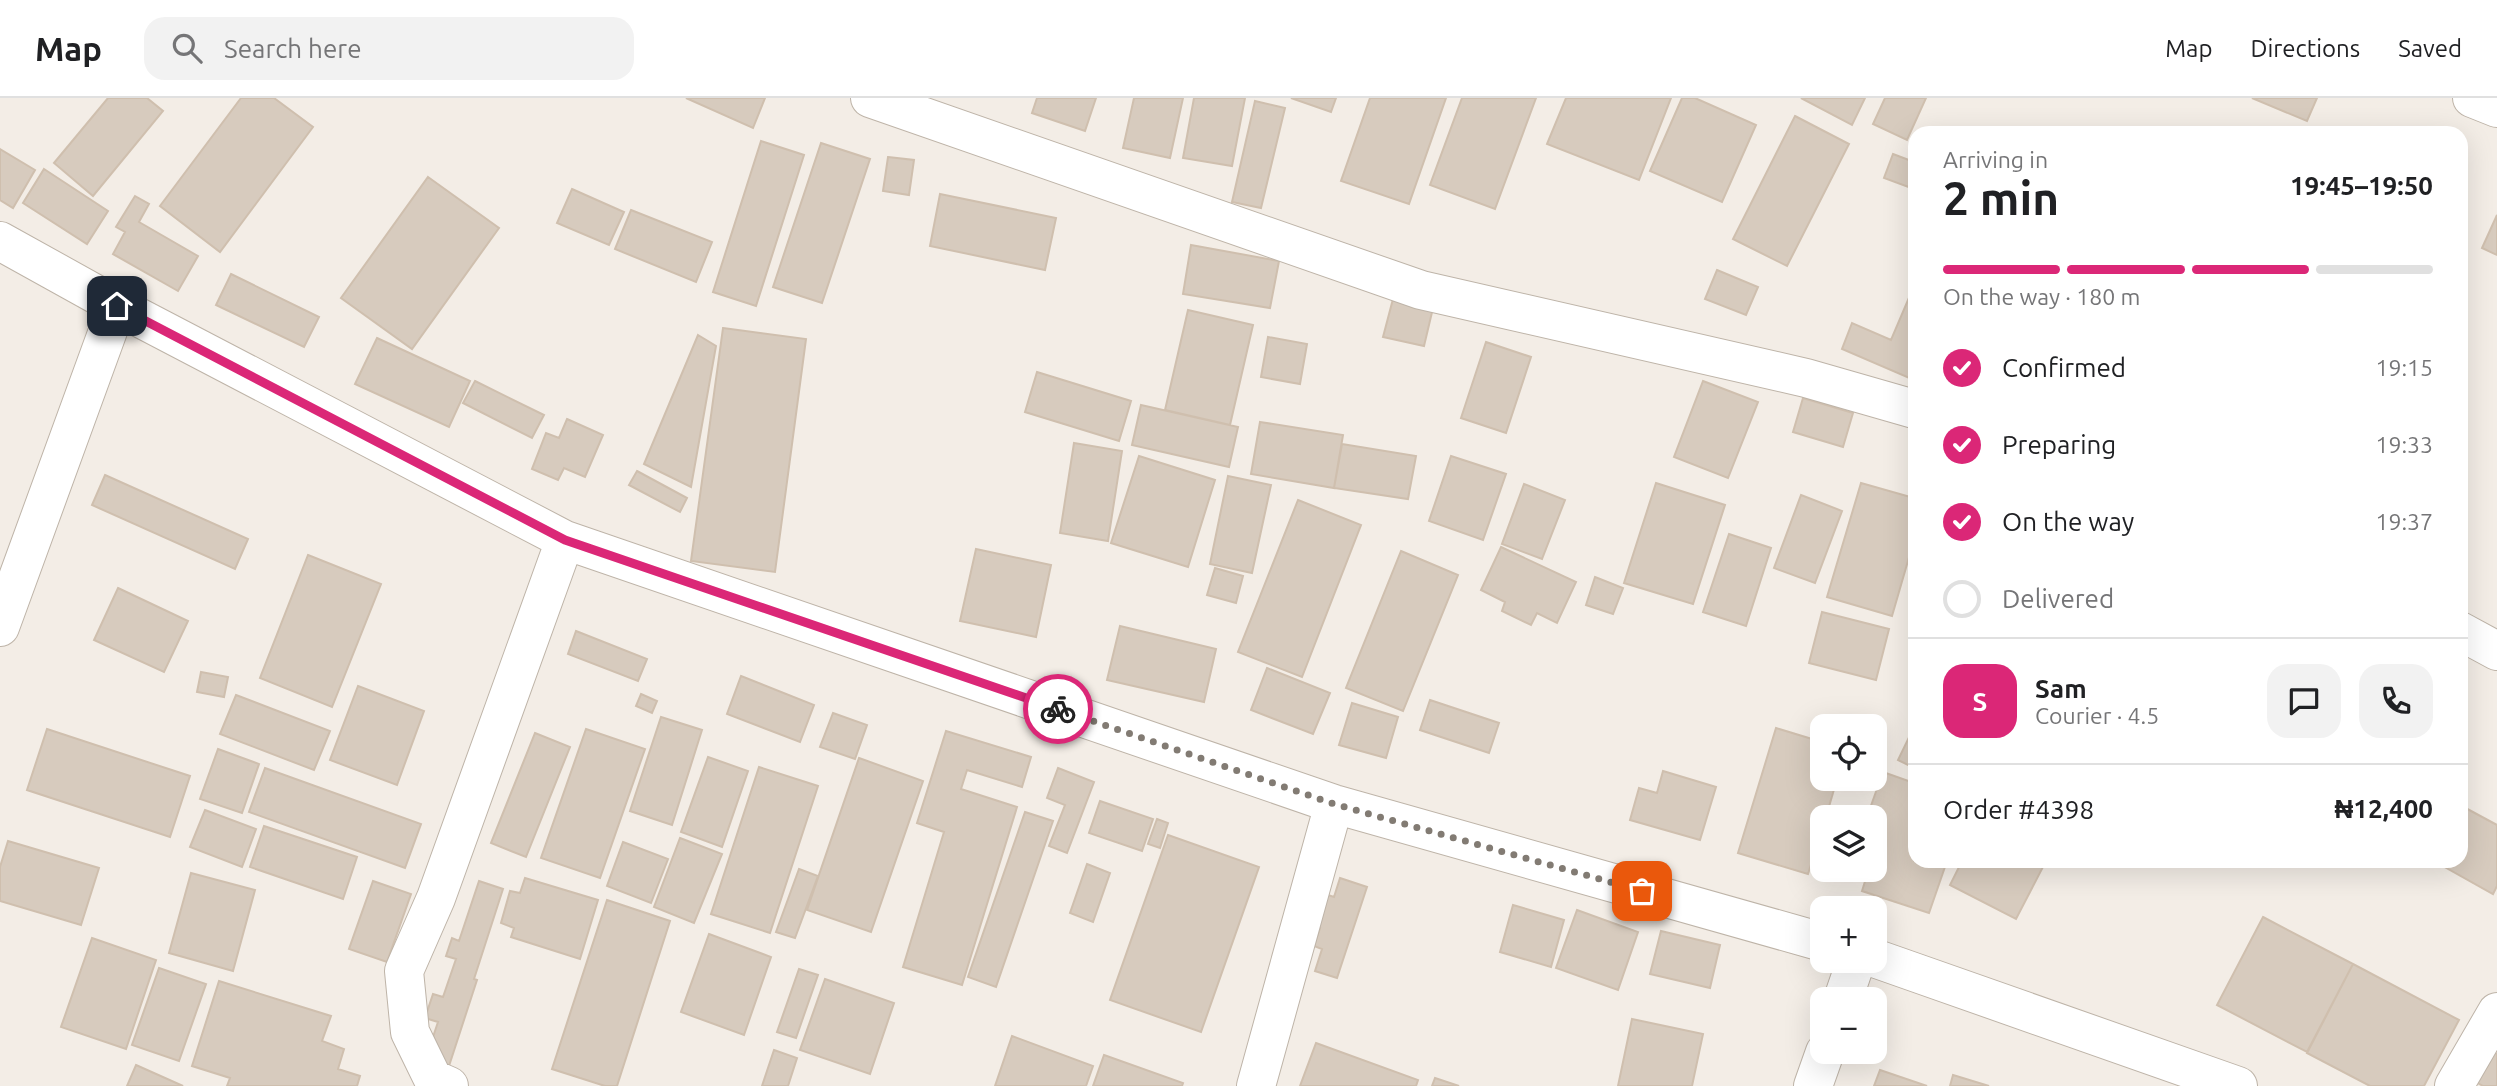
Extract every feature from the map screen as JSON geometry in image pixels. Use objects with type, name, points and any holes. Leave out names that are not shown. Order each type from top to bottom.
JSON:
[{"type":"street","points":[[870,98],[1421,290],[1806,378],[1908,407]]},
{"type":"street","points":[[2472,98],[2497,108]]},
{"type":"street","points":[[0,241],[117,306],[565,540],[1334,804],[1810,939]]},
{"type":"street","points":[[0,627],[117,306]]},
{"type":"street","points":[[449,1086],[433,1079],[410,1032],[404,971],[436,898],[565,540]]},
{"type":"street","points":[[2468,635],[2497,651]]},
{"type":"street","points":[[1256,1086],[1334,804]]},
{"type":"street","points":[[1887,962],[2238,1086]]},
{"type":"street","points":[[2454,1086],[2497,1012]]},
{"type":"street","points":[[1813,1086],[1821,1064]]},
{"type":"building","points":[[108,98],[147,98],[163,111],[93,196],[54,163]]},
{"type":"building","points":[[241,98],[274,98],[313,127],[220,252],[160,206]]},
{"type":"building","points":[[686,98],[765,98],[753,128]]},
{"type":"building","points":[[1037,98],[1096,98],[1085,131],[1032,113]]},
{"type":"building","points":[[1134,98],[1183,98],[1170,158],[1123,148]]},
{"type":"building","points":[[1194,98],[1245,98],[1232,166],[1183,158]]},
{"type":"building","points":[[1291,98],[1336,98],[1331,112]]},
{"type":"building","points":[[1370,98],[1446,98],[1409,204],[1341,181]]},
{"type":"building","points":[[1462,98],[1536,98],[1495,209],[1430,185]]},
{"type":"building","points":[[1566,98],[1671,98],[1639,180],[1547,144]]},
{"type":"building","points":[[1682,98],[1695,98],[1756,125],[1722,202],[1650,171]]},
{"type":"building","points":[[1801,98],[1865,98],[1852,125]]},
{"type":"building","points":[[1885,98],[1926,98],[1913,126],[1908,126],[1907,140],[1873,124]]},
{"type":"building","points":[[2252,98],[2317,98],[2307,121]]},
{"type":"building","points":[[1255,101],[1285,108],[1261,208],[1232,202]]},
{"type":"building","points":[[1795,116],[1849,144],[1787,266],[1733,239]]},
{"type":"building","points":[[761,141],[804,155],[756,306],[713,292]]},
{"type":"building","points":[[821,143],[870,159],[822,303],[773,287]]},
{"type":"building","points":[[0,149],[35,170],[13,208],[0,200]]},
{"type":"building","points":[[1893,154],[1908,160],[1908,187],[1884,178]]},
{"type":"building","points":[[888,157],[914,160],[909,195],[883,191]]},
{"type":"building","points":[[44,169],[108,211],[87,244],[23,203]]},
{"type":"building","points":[[428,177],[499,228],[412,349],[341,298]]},
{"type":"building","points":[[572,189],[624,212],[609,245],[557,223]]},
{"type":"building","points":[[940,194],[1056,218],[1045,270],[930,246]]},
{"type":"building","points":[[135,196],[149,204],[139,222],[198,256],[178,291],[113,254],[125,232],[116,227]]},
{"type":"building","points":[[631,210],[712,242],[696,282],[615,249]]},
{"type":"building","points":[[2497,215],[2497,255],[2482,248]]},
{"type":"building","points":[[1191,245],[1279,261],[1270,308],[1183,294]]},
{"type":"building","points":[[1717,270],[1758,287],[1746,315],[1705,299]]},
{"type":"building","points":[[231,274],[319,317],[304,347],[216,305]]},
{"type":"building","points":[[1393,299],[1433,308],[1424,346],[1383,337]]},
{"type":"building","points":[[1908,300],[1908,377],[1842,349],[1852,323],[1891,340]]},
{"type":"building","points":[[1188,310],[1253,325],[1230,425],[1165,410]]},
{"type":"building","points":[[723,328],[806,339],[775,572],[691,561]]},
{"type":"building","points":[[698,335],[716,346],[691,487],[644,464]]},
{"type":"building","points":[[1268,337],[1307,344],[1300,384],[1261,377]]},
{"type":"building","points":[[377,338],[470,381],[449,427],[355,384]]},
{"type":"building","points":[[1486,342],[1531,357],[1506,433],[1461,418]]},
{"type":"building","points":[[1037,372],[1131,401],[1119,441],[1025,412]]},
{"type":"building","points":[[475,381],[544,415],[532,438],[463,403]]},
{"type":"building","points":[[1703,381],[1758,402],[1728,478],[1674,457]]},
{"type":"building","points":[[1803,398],[1853,413],[1843,447],[1793,432]]},
{"type":"building","points":[[1141,405],[1238,427],[1229,467],[1132,445]]},
{"type":"building","points":[[567,419],[603,435],[585,477],[564,468],[558,480],[532,469],[546,433],[559,438]]},
{"type":"building","points":[[1260,422],[1343,435],[1334,488],[1251,474]]},
{"type":"building","points":[[1074,443],[1122,451],[1108,541],[1060,533]]},
{"type":"building","points":[[1342,444],[1416,456],[1408,499],[1334,488]]},
{"type":"building","points":[[1139,456],[1215,480],[1188,567],[1111,543]]},
{"type":"building","points":[[1451,456],[1506,474],[1483,540],[1429,521]]},
{"type":"building","points":[[637,471],[687,498],[680,512],[629,485]]},
{"type":"building","points":[[105,475],[248,539],[235,569],[92,505]]},
{"type":"building","points":[[1228,476],[1271,485],[1252,573],[1210,564]]},
{"type":"building","points":[[1656,483],[1725,505],[1693,604],[1624,583]]},
{"type":"building","points":[[1861,483],[1908,496],[1908,561],[1892,616],[1827,597]]},
{"type":"building","points":[[1524,484],[1565,500],[1542,559],[1502,544]]},
{"type":"building","points":[[1801,495],[1842,511],[1815,583],[1774,568]]},
{"type":"building","points":[[1298,500],[1361,525],[1302,677],[1238,652]]},
{"type":"building","points":[[1729,534],[1771,548],[1746,626],[1703,612]]},
{"type":"building","points":[[1501,547],[1576,582],[1557,623],[1537,613],[1531,625],[1502,611],[1505,602],[1481,590]]},
{"type":"building","points":[[976,549],[1051,565],[1036,637],[960,621]]},
{"type":"building","points":[[1401,551],[1458,575],[1403,711],[1346,688]]},
{"type":"building","points":[[308,555],[381,584],[332,707],[260,678]]},
{"type":"building","points":[[1215,568],[1243,576],[1236,603],[1207,595]]},
{"type":"building","points":[[1595,577],[1623,588],[1613,614],[1586,605]]},
{"type":"building","points":[[118,588],[188,621],[164,672],[94,640]]},
{"type":"building","points":[[1822,612],[1889,629],[1876,680],[1809,663]]},
{"type":"building","points":[[1120,626],[1216,649],[1204,702],[1107,680]]},
{"type":"building","points":[[576,631],[647,659],[638,681],[568,654]]},
{"type":"building","points":[[1267,668],[1330,693],[1313,734],[1251,710]]},
{"type":"building","points":[[201,672],[228,677],[224,697],[197,692]]},
{"type":"building","points":[[741,676],[814,705],[800,742],[727,714]]},
{"type":"building","points":[[358,686],[424,711],[397,785],[330,760]]},
{"type":"building","points":[[641,694],[657,701],[652,713],[636,706]]},
{"type":"building","points":[[236,695],[330,731],[314,770],[220,734]]},
{"type":"building","points":[[1430,700],[1499,723],[1489,753],[1420,730]]},
{"type":"building","points":[[1352,703],[1398,717],[1386,758],[1339,745]]},
{"type":"building","points":[[833,713],[867,725],[855,759],[820,747]]},
{"type":"building","points":[[661,717],[702,730],[672,825],[630,811]]},
{"type":"building","points":[[1776,728],[1810,738],[1810,791],[1834,791],[1829,805],[1810,805],[1808,874],[1738,853]]},
{"type":"building","points":[[47,729],[190,776],[170,837],[27,790]]},
{"type":"building","points":[[586,729],[645,749],[600,878],[541,858]]},
{"type":"building","points":[[946,731],[1031,757],[1022,787],[967,770],[961,789],[1017,807],[962,985],[903,967],[944,832],[917,823]]},
{"type":"building","points":[[535,733],[570,747],[526,857],[491,843]]},
{"type":"building","points":[[1908,739],[1908,765],[1898,760]]},
{"type":"building","points":[[218,749],[259,764],[242,813],[200,799]]},
{"type":"building","points":[[708,757],[748,771],[722,847],[681,832]]},
{"type":"building","points":[[859,758],[923,781],[871,932],[807,910]]},
{"type":"building","points":[[759,767],[818,786],[770,933],[711,914]]},
{"type":"building","points":[[265,768],[421,824],[405,868],[249,812]]},
{"type":"building","points":[[1058,768],[1094,782],[1067,853],[1049,846],[1065,805],[1047,798]]},
{"type":"building","points":[[1663,771],[1716,787],[1700,840],[1630,820],[1639,788],[1657,793]]},
{"type":"building","points":[[1887,773],[1908,781],[1908,868],[1945,868],[1929,913],[1887,899],[1887,896],[1862,891],[1865,882],[1887,882],[1887,805],[1871,805],[1876,791],[1887,791]]},
{"type":"building","points":[[1100,801],[1153,819],[1142,851],[1089,833]]},
{"type":"building","points":[[2468,809],[2497,825],[2497,886],[2493,894],[2447,868],[2468,868]]},
{"type":"building","points":[[205,810],[256,829],[242,867],[190,847]]},
{"type":"building","points":[[1025,812],[1053,821],[996,987],[968,977]]},
{"type":"building","points":[[1157,819],[1168,823],[1160,848],[1148,844]]},
{"type":"building","points":[[264,826],[357,857],[343,899],[250,867]]},
{"type":"building","points":[[1168,835],[1259,867],[1201,1032],[1110,1000]]},
{"type":"building","points":[[680,838],[722,854],[694,923],[654,907]]},
{"type":"building","points":[[8,841],[99,868],[81,925],[0,901],[0,867]]},
{"type":"building","points":[[623,842],[668,859],[651,903],[607,886]]},
{"type":"building","points":[[1087,864],[1110,873],[1093,922],[1070,913]]},
{"type":"building","points":[[1958,868],[2042,868],[2016,919],[1950,885]]},
{"type":"building","points":[[799,869],[818,876],[795,938],[776,932]]},
{"type":"building","points":[[191,873],[255,890],[233,971],[169,953]]},
{"type":"building","points":[[525,878],[598,900],[580,959],[511,937],[514,928],[501,923],[510,891],[520,893]]},
{"type":"building","points":[[1340,878],[1367,887],[1337,978],[1315,971],[1322,949],[1314,946],[1320,928],[1309,924],[1319,892],[1334,897]]},
{"type":"building","points":[[373,881],[411,894],[387,962],[349,949]]},
{"type":"building","points":[[479,881],[503,889],[448,1069],[425,1061],[438,1022],[425,1018],[433,994],[443,997],[456,959],[446,956],[452,938],[459,941]]},
{"type":"building","points":[[607,900],[670,921],[617,1086],[605,1086],[552,1069]]},
{"type":"building","points":[[1513,905],[1564,920],[1551,967],[1500,952]]},
{"type":"building","points":[[1577,910],[1638,932],[1618,990],[1556,968]]},
{"type":"building","points":[[2263,917],[2353,964],[2307,1052],[2217,1005]]},
{"type":"building","points":[[1661,931],[1720,945],[1710,988],[1650,974]]},
{"type":"building","points":[[709,934],[771,957],[744,1035],[681,1012]]},
{"type":"building","points":[[92,938],[156,960],[126,1049],[61,1027]]},
{"type":"building","points":[[2353,964],[2459,1020],[2424,1086],[2370,1086],[2307,1053]]},
{"type":"building","points":[[159,968],[206,984],[179,1061],[132,1045]]},
{"type":"building","points":[[799,969],[818,975],[796,1038],[777,1032]]},
{"type":"building","points":[[825,979],[894,1003],[870,1074],[800,1050]]},
{"type":"building","points":[[219,981],[331,1016],[322,1041],[344,1049],[338,1069],[360,1076],[357,1086],[227,1086],[230,1078],[192,1066]]},
{"type":"building","points":[[1632,1019],[1703,1034],[1692,1086],[1618,1086]]},
{"type":"building","points":[[1012,1036],[1093,1066],[1086,1086],[995,1086]]},
{"type":"building","points":[[1316,1043],[1418,1080],[1416,1086],[1300,1086]]},
{"type":"building","points":[[774,1050],[797,1058],[788,1086],[762,1086]]},
{"type":"building","points":[[2492,1051],[2497,1054],[2497,1086],[2483,1086],[2476,1082]]},
{"type":"building","points":[[1104,1055],[1183,1083],[1182,1086],[1093,1086]]},
{"type":"building","points":[[136,1065],[183,1086],[127,1086]]},
{"type":"building","points":[[1880,1070],[1927,1086],[1874,1086]]},
{"type":"building","points":[[1953,1075],[1989,1086],[1950,1086]]},
{"type":"building","points":[[1435,1078],[1459,1086],[1432,1086]]},
{"type":"way so far","points":[[1058,709],[1334,804],[1642,891]]},
{"type":"route","points":[[117,306],[565,540],[1058,709]]}]
